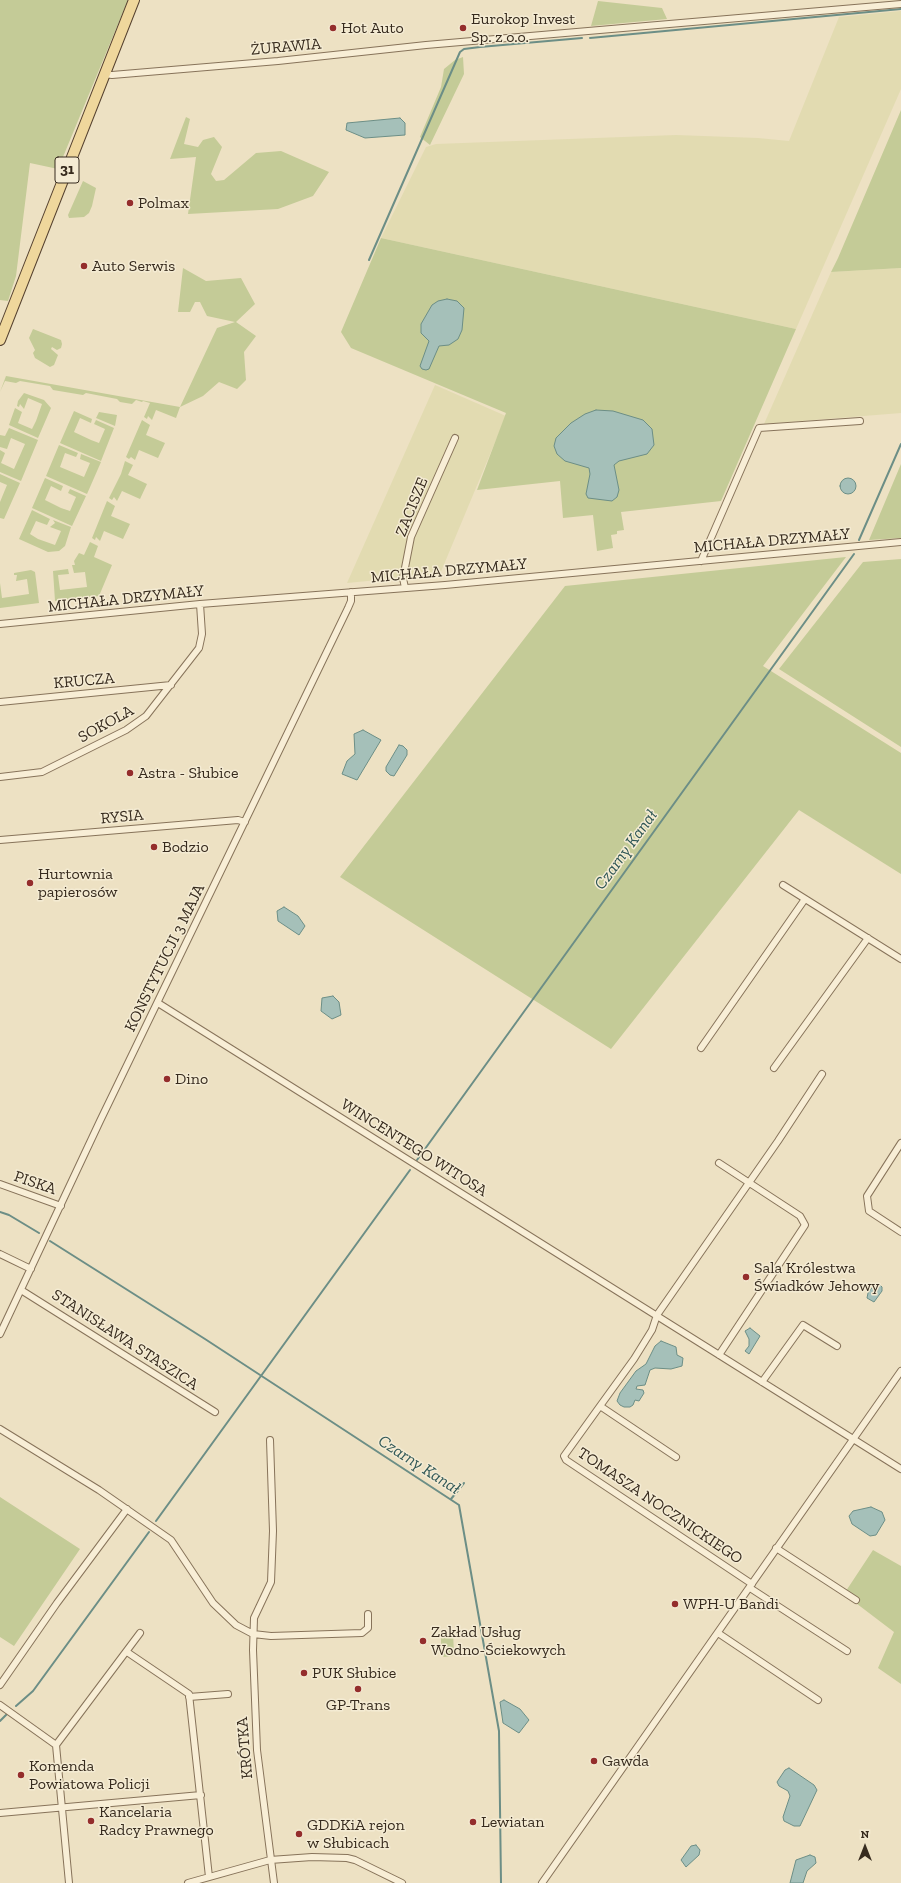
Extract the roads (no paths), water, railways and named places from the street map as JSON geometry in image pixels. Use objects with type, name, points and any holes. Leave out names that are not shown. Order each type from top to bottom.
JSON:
[{"type":"main road","name":"31","points":[[0,340],[134,0]]},
{"type":"street","name":"ŻURAWIA","points":[[104,74],[112,75],[262,62],[426,45],[901,4]]},
{"type":"street","points":[[701,561],[759,428],[860,421]]},
{"type":"street","name":"ZACISZE","points":[[405,588],[403,578],[411,538],[454,438]]},
{"type":"street","name":"MICHAŁA DRZYMAŁY","points":[[0,624],[200,604],[405,588],[901,542]]},
{"type":"street","name":"KONSTYTUCJI 3 MAJA","points":[[0,1334],[348,608],[351,601],[351,592]]},
{"type":"street","name":"SOKOLA","points":[[0,777],[42,772],[126,730],[146,716],[199,648],[202,634],[200,604]]},
{"type":"street","name":"KRUCZA","points":[[0,702],[171,685]]},
{"type":"street","name":"RYSIA","points":[[0,840],[238,820],[245,822]]},
{"type":"street","points":[[783,885],[901,959]]},
{"type":"street","points":[[701,1048],[805,899]]},
{"type":"street","points":[[774,1068],[868,938]]},
{"type":"street","name":"WINCENTEGO WITOSA","points":[[158,1003],[901,1468]]},
{"type":"street","points":[[657,1315],[750,1182],[822,1074]]},
{"type":"street","points":[[901,1143],[867,1196],[869,1211],[901,1232]]},
{"type":"street","points":[[719,1163],[800,1216],[805,1225],[719,1354]]},
{"type":"street","name":"PISKA","points":[[0,1184],[61,1206]]},
{"type":"street","points":[[0,1254],[31,1269]]},
{"type":"street","name":"STANISŁAWA STASZICA","points":[[21,1290],[215,1412]]},
{"type":"street","name":"TOMASZA NOCZNICKIEGO","points":[[657,1315],[652,1330],[634,1360],[564,1456],[566,1460],[848,1651]]},
{"type":"street","points":[[762,1382],[803,1325],[837,1346]]},
{"type":"street","name":"TOMASZA NOCZNICKIEGO","points":[[542,1883],[901,1371]]},
{"type":"street","points":[[600,1406],[676,1457]]},
{"type":"street","points":[[0,1429],[127,1509],[171,1540],[213,1603],[236,1625],[253,1634],[271,1636],[362,1633],[368,1628],[368,1614]]},
{"type":"street","name":"KRÓTKA","points":[[270,1440],[273,1538],[271,1582],[254,1618],[253,1634],[257,1750],[274,1883]]},
{"type":"street","points":[[0,1685],[56,1603],[127,1509]]},
{"type":"street","points":[[776,1548],[856,1600]]},
{"type":"street","points":[[69,1883],[56,1745],[140,1633]]},
{"type":"street","points":[[718,1633],[818,1700]]},
{"type":"street","points":[[127,1652],[189,1696],[228,1694]]},
{"type":"street","points":[[189,1696],[209,1877]]},
{"type":"street","points":[[0,1704],[56,1745]]},
{"type":"street","points":[[0,1813],[201,1795]]},
{"type":"street","points":[[188,1883],[270,1860],[299,1857],[347,1858],[402,1883]]},
{"type":"water","points":[[400,118],[405,123],[405,135],[365,138],[346,130],[347,123]]},
{"type":"water","points":[[447,299],[457,301],[464,308],[462,330],[458,339],[449,345],[439,346],[429,369],[422,369],[420,366],[429,341],[421,333],[421,324],[432,305],[438,301]]},
{"type":"water","points":[[596,410],[613,411],[643,420],[652,429],[654,445],[647,454],[619,461],[614,465],[619,490],[617,497],[612,501],[588,498],[586,494],[590,474],[589,468],[565,461],[557,454],[554,446],[556,438],[571,423],[585,414]]},
{"type":"water","points":[[848,478],[854,480],[856,486],[854,492],[848,494],[842,492],[840,486],[842,480]]},
{"type":"water","points":[[363,730],[381,740],[357,780],[342,774],[347,761],[355,754],[354,734]]},
{"type":"water","points":[[399,745],[403,746],[407,750],[407,755],[394,776],[390,775],[386,771],[386,767]]},
{"type":"water","points":[[284,907],[298,916],[305,926],[299,935],[278,921],[277,911]]},
{"type":"water","points":[[333,996],[339,1002],[341,1015],[332,1019],[321,1011],[322,998]]},
{"type":"water","points":[[879,1284],[882,1287],[882,1291],[874,1302],[867,1298],[868,1293],[874,1285]]},
{"type":"water","points":[[750,1328],[760,1336],[749,1354],[745,1351],[749,1346],[749,1339],[745,1331]]},
{"type":"water","points":[[661,1341],[676,1347],[677,1355],[683,1358],[682,1366],[671,1369],[655,1368],[650,1370],[645,1385],[637,1386],[636,1389],[643,1390],[644,1393],[639,1401],[635,1400],[633,1405],[630,1407],[620,1405],[617,1401],[620,1393],[636,1371],[646,1364],[655,1346]]},
{"type":"water","points":[[871,1507],[882,1512],[885,1520],[876,1535],[870,1536],[852,1524],[849,1516],[853,1511]]},
{"type":"water","points":[[504,1700],[520,1709],[529,1720],[519,1733],[503,1723],[500,1702]]},
{"type":"water","points":[[789,1768],[814,1785],[817,1790],[800,1826],[794,1826],[784,1821],[783,1817],[790,1796],[788,1791],[779,1786],[777,1782],[785,1770]]},
{"type":"water","points":[[696,1845],[700,1850],[699,1855],[686,1867],[681,1860],[691,1846]]},
{"type":"water","points":[[810,1855],[815,1857],[816,1863],[807,1871],[803,1883],[790,1883],[796,1860]]},
{"type":"waterway","points":[[590,38],[901,9]]},
{"type":"waterway","points":[[369,260],[460,52],[464,49],[480,47],[582,38]]},
{"type":"waterway","name":"Czarny Kanał","points":[[859,540],[901,444]]},
{"type":"waterway","name":"Czarny Kanał","points":[[417,1160],[854,554]]},
{"type":"waterway","name":"Czarny Kanał","points":[[156,1521],[410,1170]]},
{"type":"waterway","points":[[0,1212],[9,1215],[39,1233]]},
{"type":"waterway","name":"Czarny Kanał","points":[[50,1241],[205,1339],[459,1505],[499,1731],[501,1883]]},
{"type":"waterway","points":[[451,1499],[464,1483]]},
{"type":"waterway","points":[[16,1706],[33,1691],[149,1532]]},
{"type":"waterway","points":[[0,1721],[7,1714]]},
{"type":"place","name":"Hot Auto","points":[[333,28]]},
{"type":"place","name":"Eurokop Invest Sp. z o.o.","points":[[463,28]]},
{"type":"place","name":"Polmax","points":[[130,203]]},
{"type":"place","name":"Auto Serwis","points":[[84,266]]},
{"type":"place","name":"Astra - Słubice","points":[[130,773]]},
{"type":"place","name":"Bodzio","points":[[154,847]]},
{"type":"place","name":"Hurtownia papierosów","points":[[30,883]]},
{"type":"place","name":"Dino","points":[[167,1079]]},
{"type":"place","name":"Sala Królestwa Świadków Jehowy","points":[[746,1277]]},
{"type":"place","name":"WPH-U Bandi","points":[[675,1604]]},
{"type":"place","name":"Zakład Usług Wodno-Ściekowych","points":[[423,1641]]},
{"type":"place","name":"PUK Słubice","points":[[304,1673]]},
{"type":"place","name":"GP-Trans","points":[[358,1689]]},
{"type":"place","name":"Gawda","points":[[594,1761]]},
{"type":"place","name":"Komenda Powiatowa Policji","points":[[21,1775]]},
{"type":"place","name":"Kancelaria Radcy Prawnego","points":[[91,1821]]},
{"type":"place","name":"Lewiatan","points":[[473,1822]]},
{"type":"place","name":"GDDKiA rejon w Słubicach","points":[[299,1834]]}]
